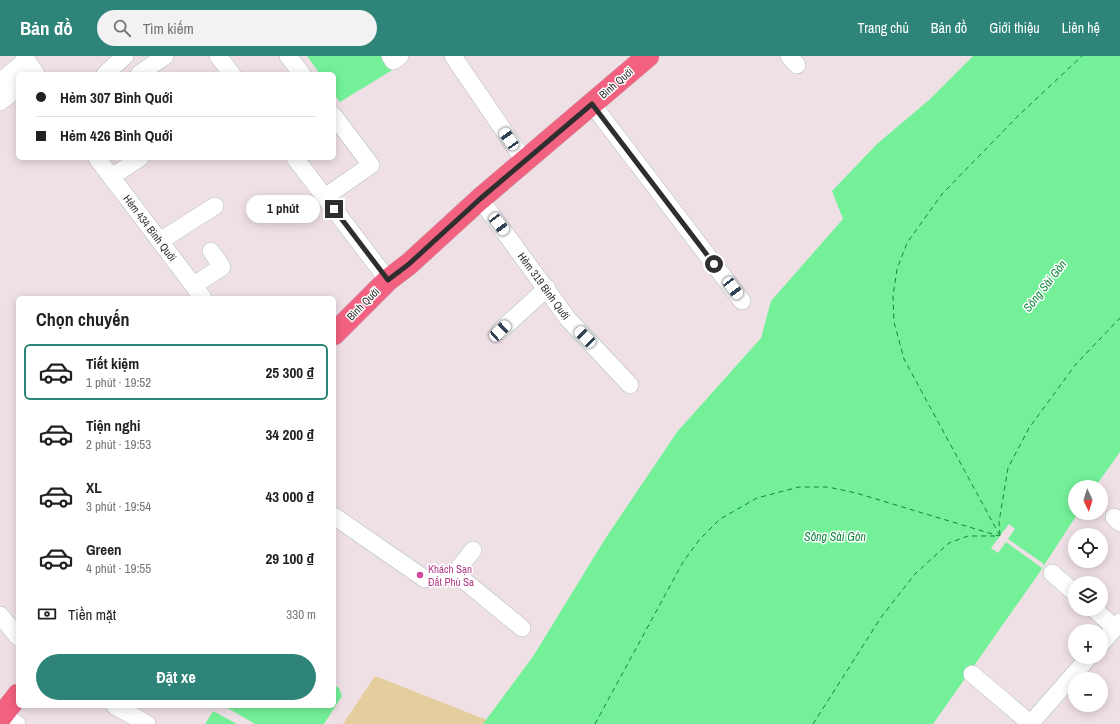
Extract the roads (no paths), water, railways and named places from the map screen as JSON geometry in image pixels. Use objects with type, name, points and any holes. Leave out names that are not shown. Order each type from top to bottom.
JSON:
[{"type":"main road","name":"Bình Quới","points":[[336,332],[388,280],[409,264],[480,199],[648,56]]},
{"type":"main road","points":[[7,719],[16,699]]},
{"type":"street","points":[[107,72],[125,56]]},
{"type":"street","points":[[142,72],[165,56]]},
{"type":"street","points":[[218,56],[230,72]]},
{"type":"street","points":[[288,56],[300,72]]},
{"type":"street","points":[[390,56],[394,61],[400,56]]},
{"type":"street","points":[[453,56],[525,162]]},
{"type":"street","points":[[0,82],[25,58],[35,72]]},
{"type":"street","points":[[0,102],[16,90]]},
{"type":"street","points":[[592,104],[742,301]]},
{"type":"street","points":[[325,197],[371,165],[336,119]]},
{"type":"street","name":"Hẻm 434 Bình Quới","points":[[98,160],[198,292]]},
{"type":"street","points":[[111,177],[137,160]]},
{"type":"street","points":[[297,160],[388,280]]},
{"type":"street","name":"Hẻm 319 Bình Quới","points":[[480,199],[575,327],[630,385]]},
{"type":"street","points":[[160,241],[215,206]]},
{"type":"street","points":[[198,292],[222,267],[211,252]]},
{"type":"street","points":[[500,331],[547,288]]},
{"type":"street","points":[[336,517],[425,579],[455,573],[473,550]]},
{"type":"street","points":[[455,573],[522,628]]},
{"type":"street","points":[[1052,573],[1068,587]]},
{"type":"street","points":[[0,615],[16,635]]},
{"type":"street","points":[[1104,616],[1118,625],[1108,636]]},
{"type":"street","points":[[972,674],[1031,724],[1083,664]]},
{"type":"street","points":[[118,708],[146,724]]},
{"type":"water","points":[[307,56],[385,56],[394,69],[340,102],[336,97],[336,72],[319,72]]},
{"type":"water","name":"Sông Sài Gòn","points":[[973,56],[1120,56],[1120,452],[1100,480],[1068,480],[1068,520],[1073,520],[1037,576],[933,724],[483,724],[534,655],[605,539],[677,432],[761,338],[771,301],[843,219],[832,191],[877,144],[929,100]]},
{"type":"water","points":[[336,686],[339,688],[342,696],[336,705]]},
{"type":"water","points":[[227,708],[334,708],[324,724],[255,724]]},
{"type":"water","points":[[213,711],[237,724],[205,724]]},
{"type":"place","name":"Khách Sạn Đất Phù Sa","points":[[420,575]]}]
